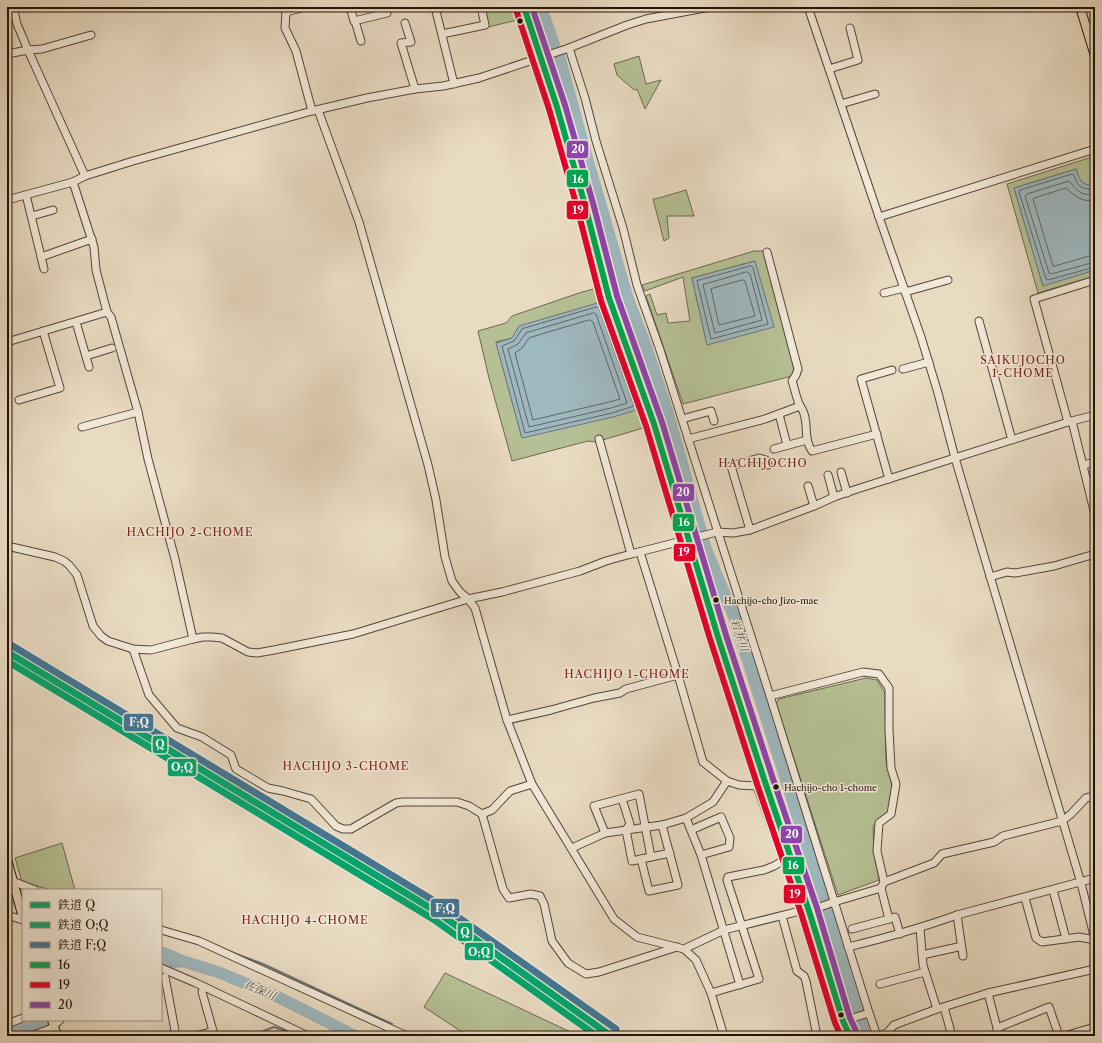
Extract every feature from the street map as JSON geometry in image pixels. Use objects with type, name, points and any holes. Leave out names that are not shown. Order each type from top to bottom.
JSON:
[{"type":"main road","points":[[1082,8],[1093,41],[1095,56]]},
{"type":"main road","points":[[7,859],[22,915]]},
{"type":"main road","points":[[55,1022],[57,1036]]},
{"type":"street","points":[[13,7],[28,50],[85,176]]},
{"type":"street","points":[[305,7],[285,10],[285,28],[296,51],[315,110],[359,222],[428,464],[452,581],[475,608],[507,720],[532,784],[614,918],[637,937],[680,948],[696,960],[711,993],[724,1036]]},
{"type":"street","points":[[350,7],[361,41]]},
{"type":"street","points":[[355,21],[387,13],[386,7]]},
{"type":"street","points":[[435,7],[454,84]]},
{"type":"street","points":[[442,34],[485,24],[481,7]]},
{"type":"street","points":[[524,7],[543,57],[609,298],[654,424],[691,539],[718,637],[850,1036]]},
{"type":"street","points":[[7,200],[73,182],[85,176],[140,158],[315,110],[367,98],[415,89],[443,86],[479,78],[543,57],[633,23],[674,13],[710,7]]},
{"type":"street","points":[[568,48],[585,98],[596,141],[623,228],[637,285],[660,350],[716,533],[770,696],[867,1013],[878,1036],[888,1032],[894,1025],[940,1008],[988,993],[1095,971],[1095,940],[1081,883],[955,458],[921,337],[808,7]]},
{"type":"street","points":[[405,24],[411,42],[401,43],[415,89]]},
{"type":"street","points":[[829,69],[858,60],[850,28]]},
{"type":"street","points":[[7,54],[42,49],[91,35]]},
{"type":"street","points":[[841,104],[875,94]]},
{"type":"street","points":[[879,217],[1095,150]]},
{"type":"street","points":[[73,182],[92,240],[96,270],[107,312],[111,317],[138,412],[148,459],[175,559],[193,639]]},
{"type":"street","points":[[26,195],[44,269]]},
{"type":"street","points":[[32,216],[53,210]]},
{"type":"street","points":[[41,257],[92,240]]},
{"type":"street","points":[[766,252],[798,369],[792,381],[806,421],[809,447],[812,451],[877,434]]},
{"type":"street","points":[[884,293],[948,280]]},
{"type":"street","points":[[1095,280],[1034,299],[1083,465],[1095,516]]},
{"type":"street","points":[[7,342],[107,312]]},
{"type":"street","points":[[980,321],[1012,440]]},
{"type":"street","points":[[76,322],[89,367]]},
{"type":"street","points":[[20,400],[60,388],[43,331]]},
{"type":"street","points":[[86,356],[112,348]]},
{"type":"street","points":[[903,369],[928,362]]},
{"type":"street","points":[[889,479],[861,379],[892,370]]},
{"type":"street","points":[[688,439],[779,414],[800,406]]},
{"type":"street","points":[[682,418],[711,411],[714,421]]},
{"type":"street","points":[[82,426],[138,412]]},
{"type":"street","points":[[779,414],[787,445]]},
{"type":"street","points":[[7,546],[55,557],[70,565],[77,575],[91,621],[96,632],[108,641],[133,649],[151,650],[203,637],[222,638],[248,652],[257,653],[354,634],[468,599],[502,592],[580,571],[606,561],[691,539],[716,533],[733,533],[750,530],[834,497],[1095,415]]},
{"type":"street","points":[[599,439],[631,554]]},
{"type":"street","points":[[774,449],[807,440]]},
{"type":"street","points":[[750,530],[731,466],[759,458],[766,460],[768,465]]},
{"type":"street","points":[[1083,465],[1095,462]]},
{"type":"street","points":[[841,472],[847,493]]},
{"type":"street","points":[[828,475],[834,497]]},
{"type":"street","points":[[808,486],[814,506]]},
{"type":"street","points":[[640,552],[678,674],[703,762],[727,782],[739,785],[757,786],[765,782]]},
{"type":"street","points":[[990,577],[1007,572],[1015,573],[1054,566],[1095,554]]},
{"type":"street","points":[[133,649],[149,695],[177,728],[202,737],[231,755],[236,769],[268,788],[311,799],[336,826],[343,829],[351,828],[396,803],[403,802],[457,802],[469,806],[482,814],[503,889],[509,898],[531,894],[540,896],[544,904],[552,942],[568,963],[586,974],[599,972],[680,948],[724,930],[833,903],[882,885],[934,863],[942,854],[994,842],[1003,836],[1062,821],[1086,798],[1095,796]]},
{"type":"street","points":[[770,696],[863,672],[879,674],[889,688],[891,768],[896,784],[891,814],[879,823],[877,851],[889,919]]},
{"type":"street","points":[[507,720],[620,693],[626,689],[678,674]]},
{"type":"street","points":[[572,848],[605,833],[662,825],[686,818],[713,802],[727,782]]},
{"type":"street","points":[[482,814],[492,810],[510,791],[532,784]]},
{"type":"street","points":[[757,786],[784,860],[797,875]]},
{"type":"street","points":[[605,833],[594,806],[639,794],[651,857]]},
{"type":"street","points":[[622,799],[630,824],[626,830],[632,861],[670,853]]},
{"type":"street","points":[[691,830],[721,817],[730,838],[729,847],[701,855]]},
{"type":"street","points":[[686,818],[701,855],[740,985]]},
{"type":"street","points":[[641,859],[648,891],[678,885],[662,825]]},
{"type":"street","points":[[711,993],[759,979],[727,880],[728,877],[764,870],[784,860]]},
{"type":"street","points":[[848,947],[900,934],[957,915],[1081,883],[1095,878]]},
{"type":"street","points":[[12,882],[32,889]]},
{"type":"street","points":[[1053,890],[1066,939]]},
{"type":"street","points":[[1025,898],[1036,938],[1042,942],[1079,937],[1095,940]]},
{"type":"street","points":[[7,915],[22,918]]},
{"type":"street","points":[[957,915],[963,956]]},
{"type":"street","points":[[782,916],[797,971],[804,976],[806,981],[817,1036]]},
{"type":"street","points":[[852,929],[895,917],[900,934]]},
{"type":"street","points":[[920,928],[925,972],[952,1036]]},
{"type":"street","points":[[162,930],[199,941],[406,1036]]},
{"type":"street","points":[[922,955],[958,947]]},
{"type":"street","points":[[880,984],[925,972]]},
{"type":"street","points":[[176,1036],[165,975],[204,987],[308,1036]]},
{"type":"street","points":[[196,1036],[213,1031],[202,992],[204,987]]},
{"type":"street","points":[[988,993],[998,1032],[1049,1007],[1059,1036]]},
{"type":"street","points":[[845,1020],[867,1013]]},
{"type":"street","points":[[7,1024],[22,1018]]},
{"type":"street","points":[[31,1036],[50,1029],[55,1022]]},
{"type":"street","points":[[1064,1036],[1095,1027]]},
{"type":"green space","points":[[501,7],[518,7],[522,19],[488,27],[485,11]]},
{"type":"green space","points":[[639,56],[646,84],[661,80],[645,109],[637,89],[634,90],[617,75],[614,64]]},
{"type":"green space","points":[[1095,156],[1095,186],[1086,185],[1081,182],[1076,169],[1014,188],[1043,285],[1095,270],[1095,276],[1038,293],[1007,184]]},
{"type":"green space","points":[[686,190],[694,216],[667,216],[669,238],[664,241],[653,199]]},
{"type":"green space","points":[[754,251],[764,251],[796,369],[792,376],[683,404],[646,296],[650,294],[657,315],[666,313],[668,323],[690,321],[683,277],[645,291],[642,285]],"holes":[[[755,261],[707,344],[692,278]]]},
{"type":"green space","points":[[604,286],[640,390],[650,426],[596,442],[588,441],[512,461],[489,378],[478,331],[506,323],[512,316]],"holes":[[[512,338],[522,438],[496,342]]]},
{"type":"green space","points":[[866,678],[877,680],[885,693],[886,761],[892,786],[889,811],[873,826],[874,853],[879,880],[838,895],[776,703],[779,699]]},
{"type":"green space","points":[[62,843],[75,889],[47,889],[22,882],[15,858]]},
{"type":"green space","points":[[445,973],[579,1036],[468,1036],[424,1007]]},
{"type":"water","points":[[1076,169],[1082,182],[1087,185],[1095,186],[1095,270],[1043,286],[1014,188]]},
{"type":"water","points":[[755,261],[774,327],[707,345],[692,278]]},
{"type":"water","points":[[601,302],[640,409],[613,417],[522,438],[496,343],[512,338],[519,326]]},
{"type":"waterway","name":"岩井川","points":[[541,7],[560,59],[627,296],[647,349],[667,410],[706,549],[734,617],[822,893],[865,1036]]},
{"type":"waterway","name":"佐保川","points":[[7,898],[22,904]]},
{"type":"waterway","points":[[228,951],[263,964],[392,1024]]},
{"type":"waterway","name":"佐保川","points":[[162,952],[182,961],[218,972],[278,997],[355,1036]]},
{"type":"waterway","points":[[162,965],[182,961]]},
{"type":"waterway","points":[[7,1035],[35,1026],[44,1021]]},
{"type":"waterway","points":[[250,1036],[274,1027],[291,1033]]},
{"type":"rail line","name":"F;Q","points":[[11,645],[441,905],[616,1029]]},
{"type":"rail line","name":"Q","points":[[7,652],[437,912],[611,1036]]},
{"type":"rail line","name":"O;Q","points":[[7,661],[433,919],[597,1036]]},
{"type":"transit line","name":"16","points":[[524,7],[557,107],[585,205],[609,298],[654,424],[718,637],[809,911],[843,1021],[850,1036]]},
{"type":"transit line","name":"20","points":[[532,7],[565,105],[593,203],[617,296],[662,422],[726,635],[817,908],[850,1018],[857,1033]]},
{"type":"transit line","name":"19","points":[[516,10],[549,109],[577,207],[601,301],[646,426],[710,639],[801,913],[835,1023],[841,1036]]},
{"type":"place","name":"Hachijo-cho Jizo-mae","points":[[716,600]]},
{"type":"place","name":"Hachijo-cho 1-chome","points":[[776,787]]},
{"type":"district","name":"SAIKUJOCHO 1-CHOME","points":[[1023,366]]},
{"type":"district","name":"HACHIJOCHO","points":[[763,463]]},
{"type":"district","name":"HACHIJO 2-CHOME","points":[[190,532]]},
{"type":"district","name":"HACHIJO 1-CHOME","points":[[627,674]]},
{"type":"district","name":"HACHIJO 3-CHOME","points":[[346,766]]},
{"type":"district","name":"HACHIJO 4-CHOME","points":[[305,920]]}]
